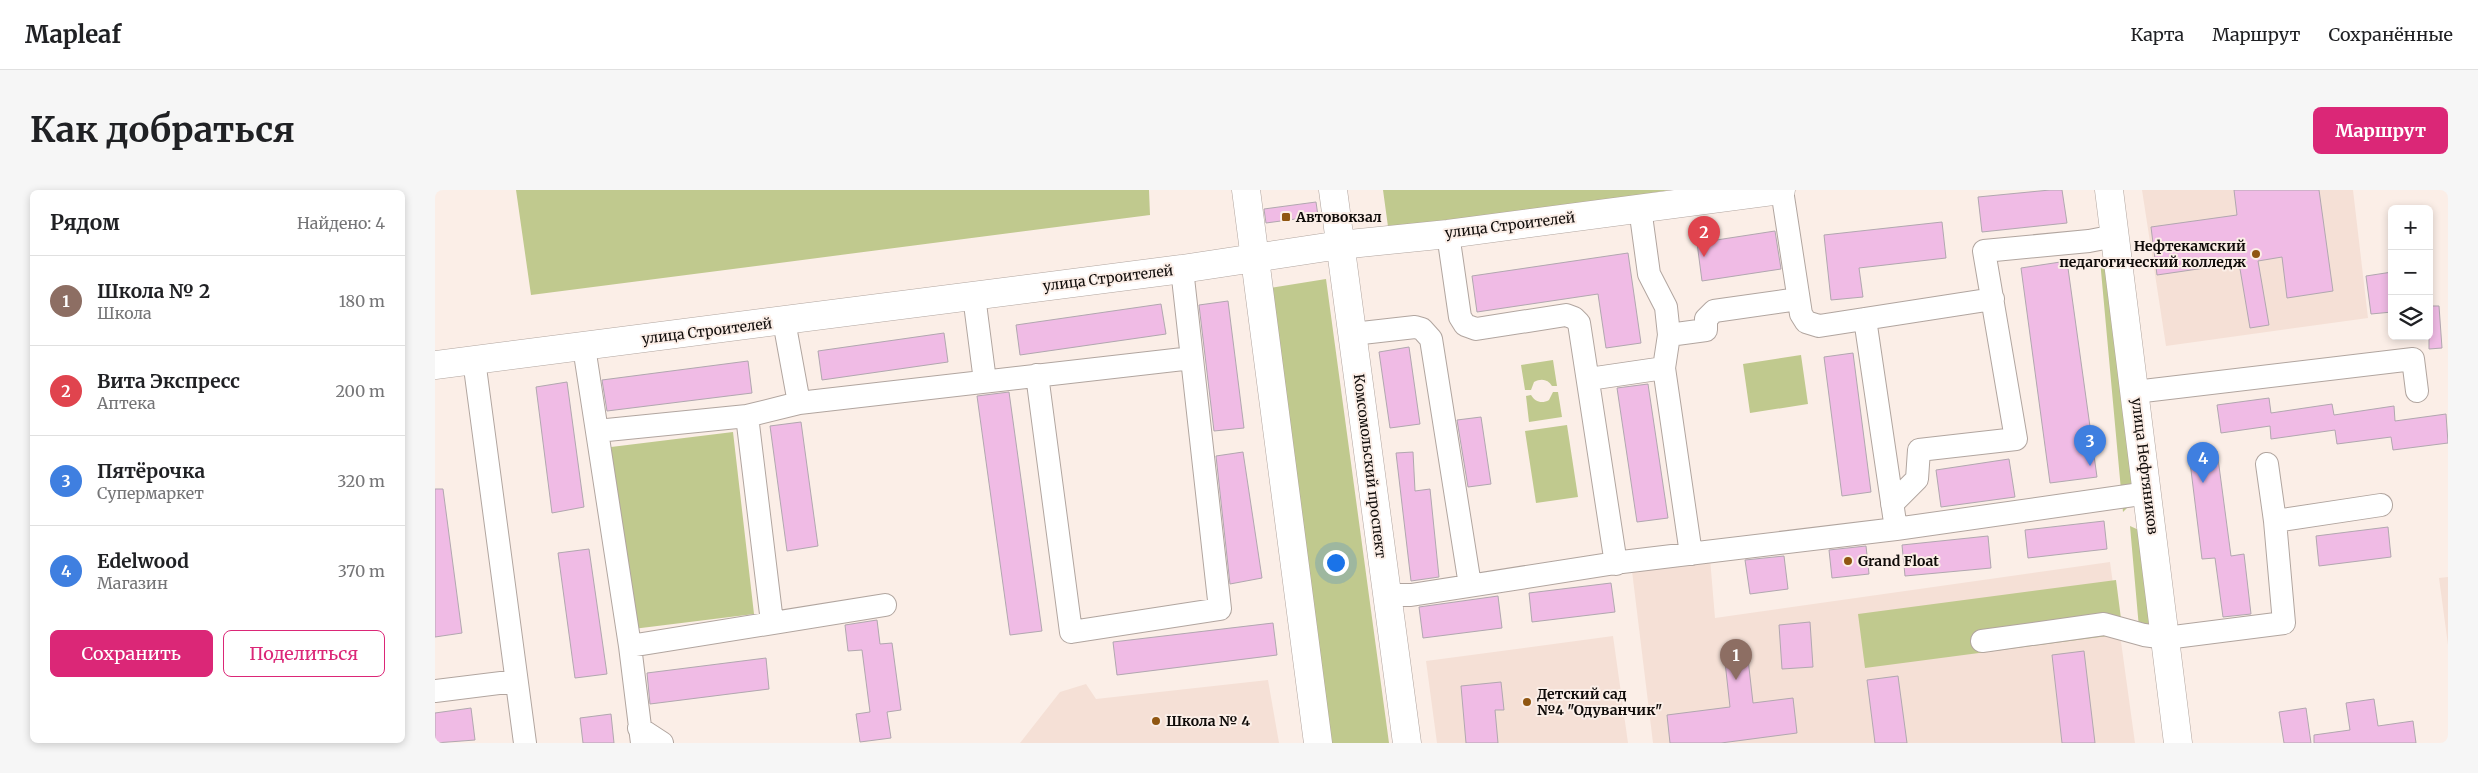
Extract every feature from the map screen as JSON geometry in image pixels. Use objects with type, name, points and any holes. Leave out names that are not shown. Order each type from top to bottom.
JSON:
[{"type":"main road","points":[[1246,190],[1319,743]]},
{"type":"main road","name":"Комсомольский проспект","points":[[1333,190],[1407,743]]},
{"type":"main road","name":"улица Строителей","points":[[435,365],[783,322],[1182,269],[1340,245],[1448,234],[1782,190]]},
{"type":"main road","name":"улица Нефтяников","points":[[2109,190],[2178,743]]},
{"type":"lane","points":[[1782,190],[1801,314],[1811,325],[1819,326],[1993,299]]},
{"type":"lane","points":[[1640,208],[1649,274],[1666,307],[1669,335],[1664,368],[1691,554]]},
{"type":"lane","points":[[1448,234],[1460,317],[1465,325],[1476,328],[1566,315],[1572,317],[1580,326],[1616,564]]},
{"type":"lane","points":[[1892,504],[1917,479],[1919,450],[2015,439],[1984,251],[2089,241],[2115,236]]},
{"type":"lane","points":[[1037,375],[1071,632],[1220,610],[1182,269]]},
{"type":"lane","points":[[974,296],[985,381]]},
{"type":"lane","points":[[1669,335],[1707,330],[1706,319],[1714,311],[1798,299]]},
{"type":"lane","points":[[1865,319],[1896,530]]},
{"type":"lane","points":[[783,322],[799,403]]},
{"type":"lane","points":[[1353,334],[1415,327],[1422,329],[1431,339],[1471,585]]},
{"type":"lane","points":[[584,347],[630,646],[640,736],[662,743]]},
{"type":"lane","points":[[597,431],[747,416],[799,403],[1192,358]]},
{"type":"lane","points":[[2135,392],[2413,359],[2417,391]]},
{"type":"lane","points":[[474,360],[525,743]]},
{"type":"lane","points":[[1589,379],[1664,368]]},
{"type":"lane","points":[[747,416],[771,622]]},
{"type":"lane","points":[[1982,641],[2104,624],[2144,635],[2166,638],[2284,623],[2275,521],[2267,464]]},
{"type":"lane","points":[[1387,595],[1411,595],[1616,564],[1896,530],[2148,493]]},
{"type":"lane","points":[[2275,521],[2381,505]]},
{"type":"lane","points":[[630,646],[885,605]]},
{"type":"lane","points":[[435,690],[516,681]]},
{"type":"shaded area","name":"Нефтекамский педагогический колледж","points":[[2142,190],[2353,190],[2368,318],[2166,346]]},
{"type":"shaded area","points":[[1710,558],[1715,618],[2110,562],[2135,743],[1653,743],[1632,571]]},
{"type":"shaded area","points":[[2448,577],[2448,645],[2439,578]]},
{"type":"shaded area","name":"Детский сад №4 \"Одуванчик\"","points":[[1613,636],[1628,743],[1437,743],[1426,661]]},
{"type":"shaded area","name":"Школа № 4","points":[[1268,680],[1279,743],[1020,743],[1060,692],[1086,684],[1096,699]]},
{"type":"green space","points":[[516,190],[1149,190],[1150,215],[531,295]]},
{"type":"green space","points":[[1383,190],[1670,190],[1389,234]]},
{"type":"green space","points":[[2113,258],[2142,493],[2123,512],[2100,260]]},
{"type":"green space","points":[[1326,279],[1389,743],[1329,743],[1270,288]]},
{"type":"green space","points":[[1801,355],[1808,404],[1750,413],[1743,364]]},
{"type":"green space","points":[[1553,360],[1557,386],[1552,386],[1544,380],[1539,380],[1534,382],[1531,390],[1525,390],[1521,365]]},
{"type":"green space","points":[[1553,392],[1558,392],[1562,417],[1529,422],[1526,396],[1531,395],[1537,401],[1544,402],[1549,400]]},
{"type":"green space","points":[[1567,425],[1578,497],[1536,503],[1525,431]]},
{"type":"green space","points":[[733,432],[754,614],[633,629],[611,447]]},
{"type":"green space","points":[[2130,526],[2141,531],[2154,627],[2139,628]]},
{"type":"green space","points":[[2116,580],[2123,634],[1865,668],[1858,614]]},
{"type":"building","points":[[2062,190],[2067,223],[1982,232],[1978,197]]},
{"type":"building","points":[[2234,190],[2319,190],[2333,291],[2287,298],[2282,257],[2258,261],[2269,325],[2250,328],[2239,263],[2157,275],[2151,227],[2237,215]]},
{"type":"building","points":[[1316,202],[1318,216],[1266,223],[1264,209]]},
{"type":"building","points":[[1942,222],[1946,258],[1859,268],[1863,297],[1831,300],[1824,235]]},
{"type":"building","points":[[1775,231],[1781,269],[1702,281],[1697,243]]},
{"type":"building","points":[[1628,253],[1641,343],[1606,348],[1598,294],[1477,312],[1472,276]]},
{"type":"building","points":[[2067,261],[2097,477],[2050,483],[2021,268]]},
{"type":"building","points":[[2388,273],[2388,312],[2371,314],[2366,276]]},
{"type":"building","points":[[1228,301],[1244,428],[1214,431],[1199,305]]},
{"type":"building","points":[[1161,304],[1166,334],[1020,355],[1016,325]]},
{"type":"building","points":[[2433,306],[2439,306],[2442,348],[2429,349],[2429,340],[2433,340]]},
{"type":"building","points":[[944,333],[948,362],[822,380],[818,351]]},
{"type":"building","points":[[1409,347],[1420,424],[1390,428],[1379,352]]},
{"type":"building","points":[[1853,353],[1871,492],[1842,496],[1824,357]]},
{"type":"building","points":[[748,361],[752,393],[607,411],[602,380]]},
{"type":"building","points":[[567,382],[584,507],[552,513],[536,387]]},
{"type":"building","points":[[1648,384],[1668,518],[1637,522],[1617,388]]},
{"type":"building","points":[[1009,392],[1042,631],[1010,635],[977,396]]},
{"type":"building","points":[[2269,398],[2271,413],[2332,404],[2334,415],[2394,406],[2395,421],[2446,414],[2448,443],[2393,450],[2391,437],[2337,444],[2335,430],[2271,439],[2270,426],[2221,433],[2217,405]]},
{"type":"building","points":[[1481,417],[1491,484],[1468,487],[1457,420]]},
{"type":"building","points":[[801,422],[818,546],[787,551],[770,426]]},
{"type":"building","points":[[2217,451],[2231,556],[2244,554],[2251,614],[2223,617],[2215,558],[2202,559],[2189,454]]},
{"type":"building","points":[[1243,452],[1262,578],[1230,584],[1216,456]]},
{"type":"building","points":[[1413,452],[1415,491],[1430,489],[1439,577],[1411,581],[1396,453]]},
{"type":"building","points":[[2009,459],[2015,497],[1941,507],[1936,470]]},
{"type":"building","points":[[435,489],[443,489],[462,633],[435,637]]},
{"type":"building","points":[[2104,521],[2107,549],[2028,558],[2025,530]]},
{"type":"building","points":[[2388,527],[2391,557],[2319,566],[2316,536]]},
{"type":"building","points":[[1988,536],[1991,568],[1905,576],[1902,545]]},
{"type":"building","points":[[1866,546],[1869,574],[1832,578],[1829,550]]},
{"type":"building","points":[[589,549],[607,674],[575,678],[558,553]]},
{"type":"building","points":[[1784,556],[1788,589],[1750,594],[1745,560]]},
{"type":"building","points":[[1611,583],[1615,612],[1532,622],[1529,593]]},
{"type":"building","points":[[1498,596],[1502,628],[1423,638],[1419,607]]},
{"type":"building","points":[[877,620],[880,644],[892,643],[901,710],[887,712],[891,738],[860,742],[856,714],[870,712],[862,650],[848,651],[845,625]]},
{"type":"building","points":[[1810,622],[1813,667],[1782,669],[1779,625]]},
{"type":"building","points":[[1273,623],[1277,655],[1117,675],[1113,642]]},
{"type":"building","points":[[1747,650],[1753,703],[1793,698],[1797,733],[1721,743],[1670,743],[1667,715],[1730,707],[1724,653]]},
{"type":"building","points":[[2084,651],[2095,743],[2062,743],[2052,655]]},
{"type":"building","points":[[766,658],[769,689],[650,704],[647,673]]},
{"type":"building","points":[[1898,676],[1907,743],[1875,743],[1867,680]]},
{"type":"building","points":[[1501,682],[1504,710],[1495,710],[1498,743],[1466,743],[1461,686]]},
{"type":"building","points":[[2374,699],[2378,726],[2413,721],[2416,743],[2314,743],[2314,735],[2350,730],[2346,703]]},
{"type":"building","points":[[471,708],[475,740],[435,743],[435,713]]},
{"type":"building","points":[[2306,708],[2311,743],[2284,743],[2279,712]]},
{"type":"building","points":[[611,714],[614,743],[583,743],[580,718]]},
{"type":"place","name":"Автовокзал","points":[[1286,217]]},
{"type":"place","name":"Нефтекамский педагогический колледж","points":[[2256,254]]},
{"type":"place","name":"Вита Экспресс","points":[[1704,257]]},
{"type":"place","name":"Пятёрочка","points":[[2090,466]]},
{"type":"place","name":"Edelwood","points":[[2203,483]]},
{"type":"place","name":"Grand Float","points":[[1848,561]]},
{"type":"place","name":"Школа № 2","points":[[1736,680]]},
{"type":"place","name":"Детский сад №4 \"Одуванчик\"","points":[[1527,702]]},
{"type":"place","name":"Школа № 4","points":[[1156,721]]}]
